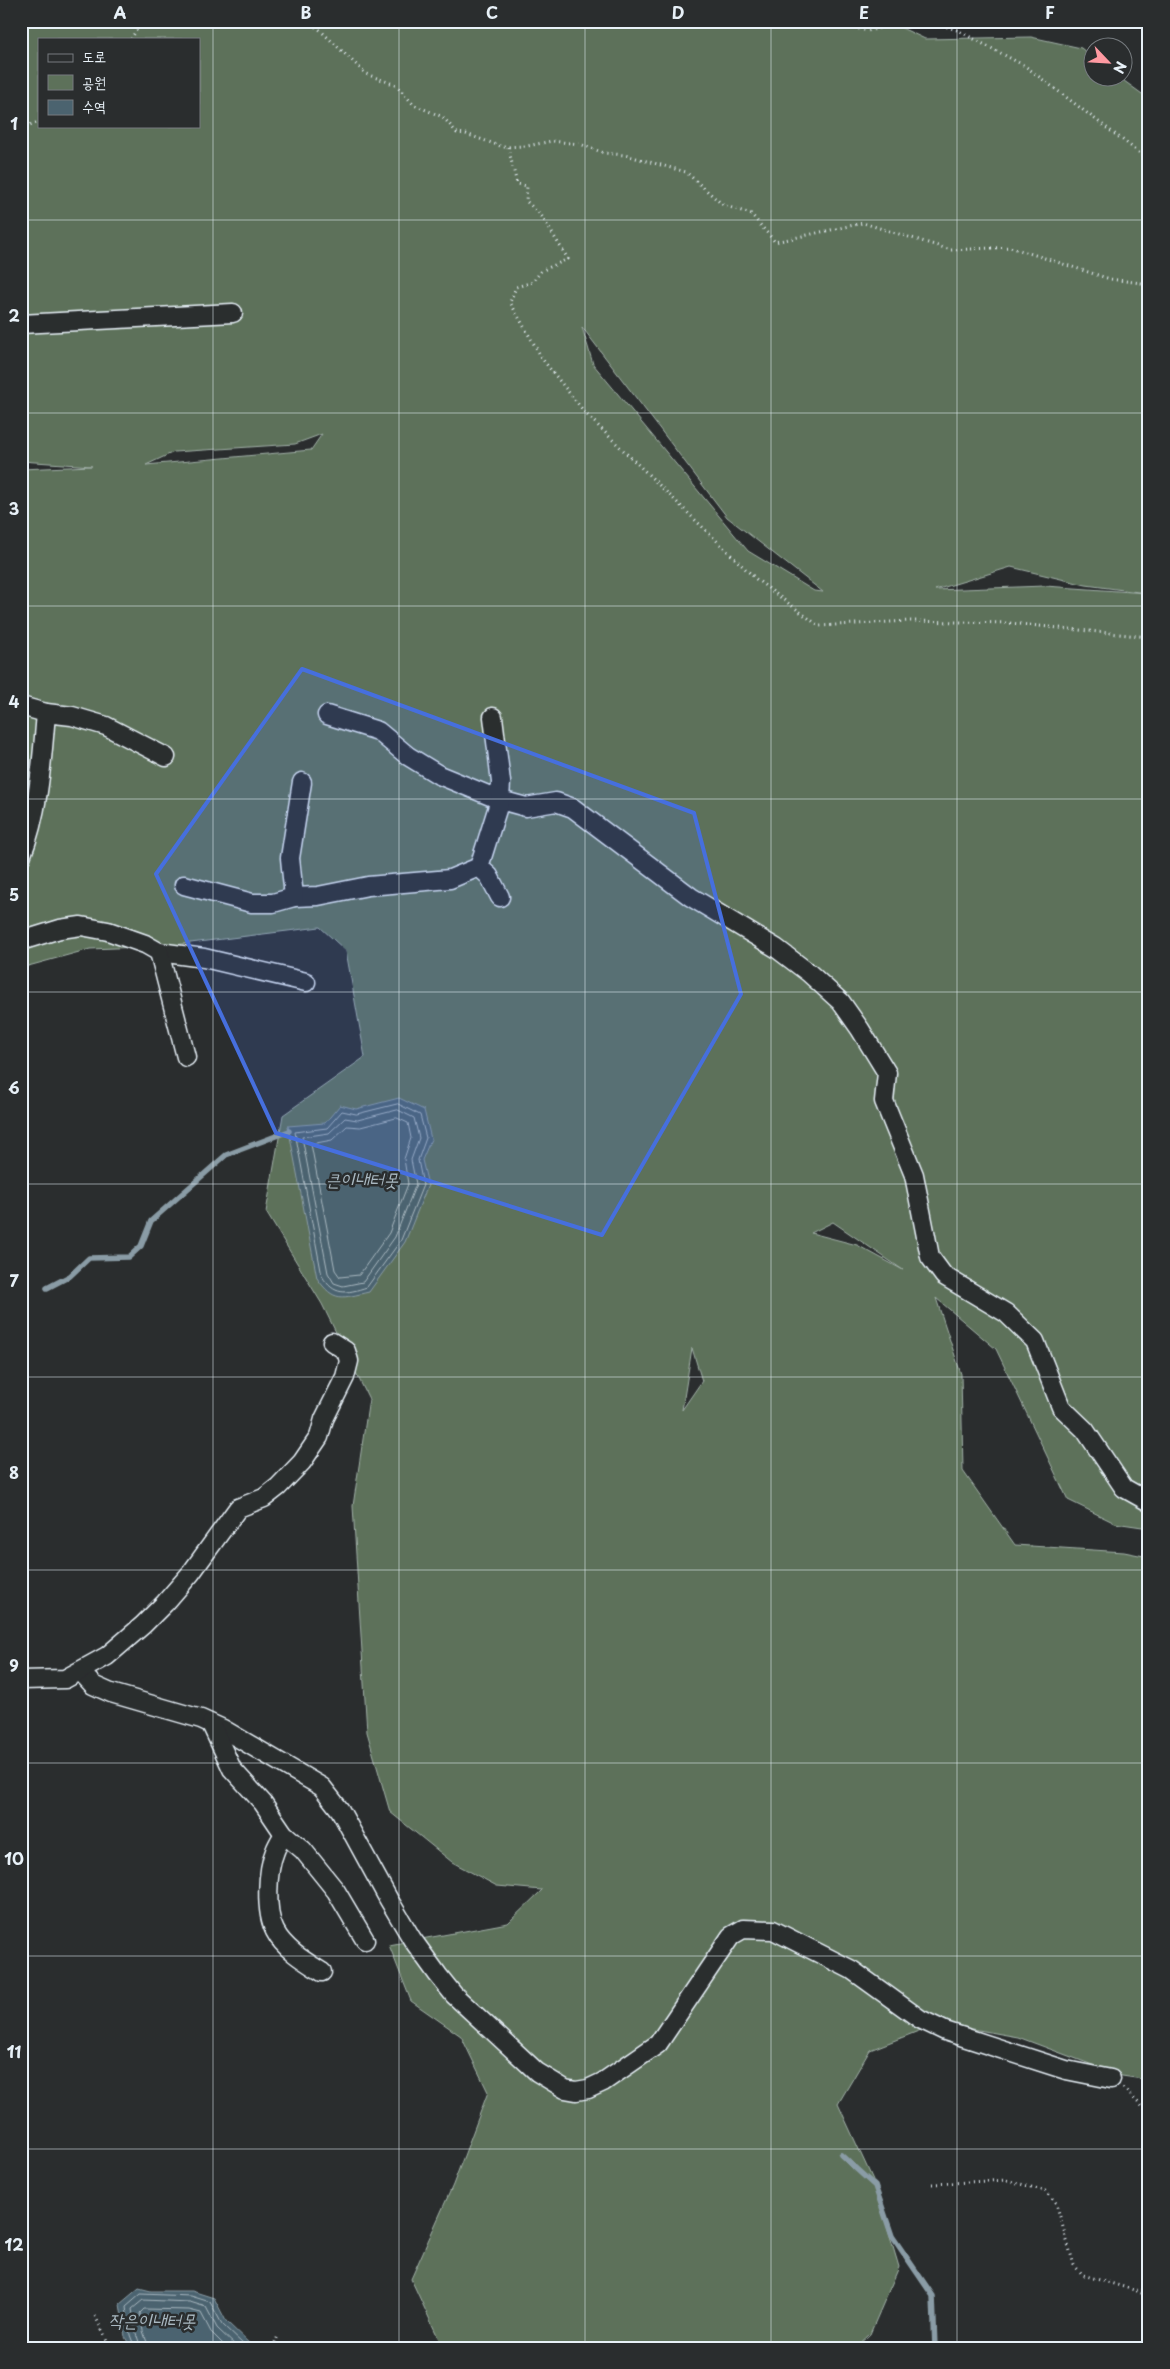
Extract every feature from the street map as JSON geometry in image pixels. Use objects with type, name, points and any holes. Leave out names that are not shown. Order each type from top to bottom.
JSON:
[{"type":"street","points":[[21,324],[233,313]]},
{"type":"street","points":[[21,706],[46,713],[72,716],[106,726],[166,757]]},
{"type":"street","points":[[21,857],[29,836],[43,759],[46,713]]},
{"type":"street","points":[[327,716],[378,731],[408,756],[440,775],[500,800],[526,807],[556,802],[573,808],[691,897],[776,948],[809,973],[841,1002],[860,1028],[887,1072],[884,1100],[914,1175],[930,1257],[944,1276],[1006,1313],[1035,1341],[1061,1407],[1085,1430],[1124,1488],[1149,1502]]},
{"type":"street","points":[[479,867],[500,800],[502,782],[493,717]]},
{"type":"street","points":[[294,897],[290,858],[302,782]]},
{"type":"street","points":[[184,885],[252,903],[273,903],[294,897],[318,896],[368,886],[450,879],[479,867]]},
{"type":"street","points":[[479,867],[490,876],[500,897]]},
{"type":"street","points":[[21,941],[60,929],[81,926],[108,931],[146,944],[159,952],[204,958],[306,982]]},
{"type":"street","points":[[159,952],[186,1057]]},
{"type":"street","points":[[21,1680],[65,1679],[81,1672],[107,1656],[159,1609],[191,1573],[238,1508],[264,1498],[278,1487],[306,1457],[319,1437],[349,1361],[346,1351],[332,1342]]},
{"type":"street","points":[[81,1672],[93,1685],[111,1693],[211,1724],[322,1787],[340,1810],[393,1908],[454,1996],[537,2072],[565,2089],[576,2091],[588,2089],[603,2082],[658,2044],[731,1936],[743,1929],[773,1930],[852,1970],[920,2019],[945,2031],[1066,2070],[1111,2079]]},
{"type":"street","points":[[211,1724],[232,1769],[263,1803],[284,1834],[303,1850],[336,1891],[365,1940]]},
{"type":"street","points":[[284,1834],[274,1851],[268,1894],[269,1912],[275,1932],[291,1949],[322,1972]]},
{"type":"path","points":[[132,38],[142,21]]},
{"type":"path","points":[[307,21],[320,30],[366,74],[396,85],[414,105],[442,117],[457,133],[508,147],[527,146],[552,141],[580,144],[604,153],[625,155],[686,172],[723,205],[751,214],[775,242],[863,223],[951,250],[1010,247],[1110,279],[1149,284]]},
{"type":"path","points":[[847,21],[851,26],[868,31],[903,22],[935,22],[957,30],[1026,66],[1149,160]]},
{"type":"path","points":[[21,128],[38,122]]},
{"type":"path","points":[[508,147],[517,184],[527,186],[526,201],[541,215],[568,259],[541,272],[533,282],[516,287],[510,302],[543,360],[586,414],[756,579],[818,626],[910,621],[1009,623],[1149,637]]},
{"type":"path","points":[[1111,2079],[1129,2092],[1149,2113]]},
{"type":"path","points":[[932,2184],[1006,2180],[1046,2191],[1056,2203],[1074,2265],[1083,2275],[1149,2296]]},
{"type":"path","points":[[1134,2290],[1149,2290]]},
{"type":"path","points":[[95,2316],[111,2348]]},
{"type":"path","points":[[274,2348],[278,2336]]},
{"type":"highlighted area","points":[[302,669],[694,813],[741,994],[602,1235],[276,1133],[156,874]]},
{"type":"green space","points":[[21,21],[887,21],[925,39],[1031,37],[1081,48],[1082,88],[1132,87],[1149,99],[1149,1528],[1115,1523],[1068,1500],[996,1349],[936,1298],[961,1374],[963,1471],[1015,1545],[1124,1552],[1149,1557],[1149,2080],[1122,2076],[1018,2037],[939,2023],[870,2050],[838,2104],[873,2180],[899,2267],[870,2334],[855,2348],[443,2348],[411,2279],[453,2185],[488,2092],[461,2036],[411,2001],[389,1945],[508,1923],[542,1890],[497,1886],[452,1862],[390,1812],[367,1732],[353,1506],[369,1399],[322,1304],[266,1212],[283,1115],[365,1057],[346,951],[320,927],[166,946],[90,949],[21,968],[21,469],[92,466],[21,461]],"holes":[[[582,327],[727,517],[823,592],[814,591],[748,551],[593,364]],[[322,434],[311,450],[146,465],[174,452],[295,444]],[[1011,567],[1086,585],[1146,593],[1045,586],[935,590]],[[833,1222],[903,1270],[857,1245],[811,1233]],[[692,1348],[702,1381],[682,1410]]]},
{"type":"water","name":"큰이내터못","points":[[399,1098],[424,1110],[431,1139],[422,1160],[428,1185],[405,1242],[369,1292],[339,1297],[328,1292],[317,1278],[288,1126],[325,1123],[340,1105],[356,1109]]},
{"type":"water","name":"작은이내터못","points":[[139,2288],[151,2291],[192,2291],[214,2298],[226,2321],[254,2348],[131,2348],[125,2337],[120,2304]]},
{"type":"waterway","points":[[47,1288],[70,1276],[89,1258],[129,1257],[141,1246],[151,1221],[226,1155],[289,1131]]},
{"type":"waterway","points":[[841,2155],[875,2186],[892,2236],[933,2296],[935,2348]]}]
